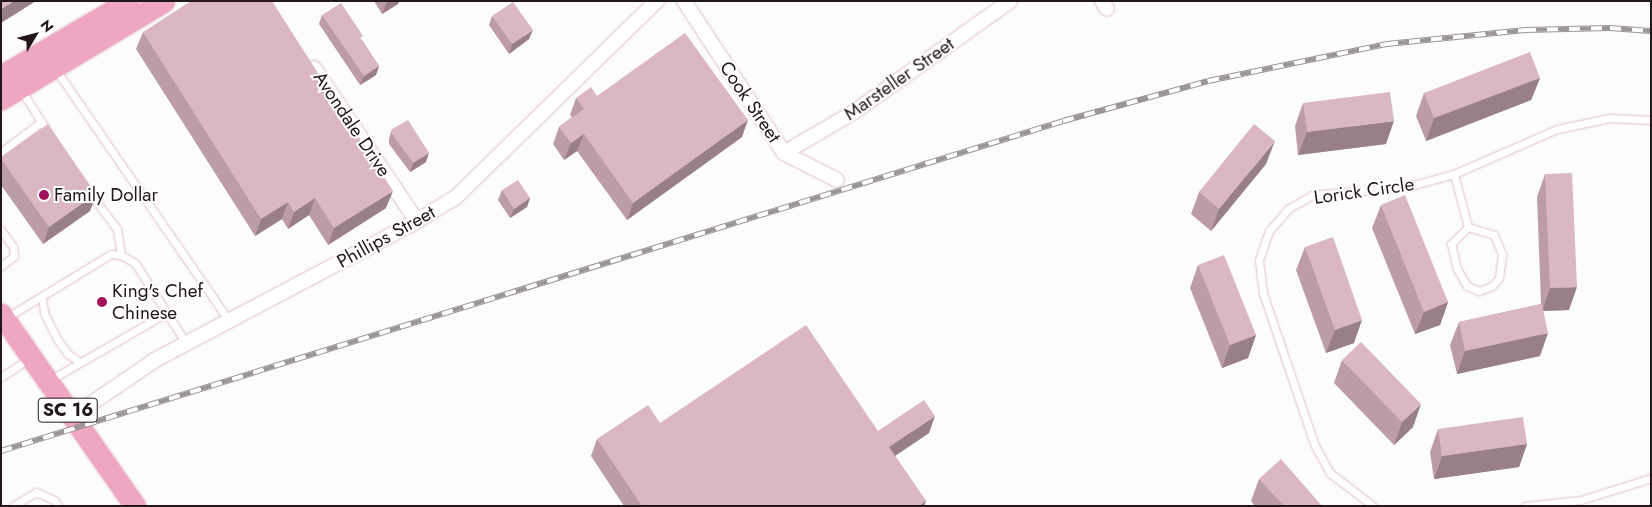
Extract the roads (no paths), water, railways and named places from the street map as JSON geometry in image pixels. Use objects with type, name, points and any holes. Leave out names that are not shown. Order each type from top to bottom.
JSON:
[{"type":"main road","points":[[1,76],[128,1]]},
{"type":"main road","points":[[1,98],[164,1]]},
{"type":"main road","name":"SC 16","points":[[3,316],[135,506]]},
{"type":"street","name":"Phillips Street","points":[[72,416],[155,360],[418,221],[475,182],[657,1]]},
{"type":"street","name":"Cook Street","points":[[684,1],[784,153],[837,180]]},
{"type":"street","name":"Marsteller Street","points":[[784,153],[854,112],[1010,1]]},
{"type":"street","name":"Avondale Drive","points":[[308,58],[418,221]]},
{"type":"lane","points":[[54,67],[229,321]]},
{"type":"lane","points":[[20,88],[56,145]]},
{"type":"lane","name":"Lorick Circle","points":[[1373,506],[1330,473],[1315,446],[1266,301],[1259,260],[1269,231],[1288,209],[1312,195],[1406,187],[1454,174],[1496,153],[1557,129],[1610,118],[1651,120]]},
{"type":"lane","points":[[1,152],[41,122]]},
{"type":"lane","points":[[1454,174],[1468,227]]},
{"type":"lane","points":[[82,184],[117,229],[121,255]]},
{"type":"lane","points":[[1468,227],[1494,235],[1502,254],[1499,278],[1492,286],[1479,290],[1467,286],[1457,269],[1451,244],[1468,227]]},
{"type":"lane","points":[[1,230],[13,247],[14,256],[1,266]]},
{"type":"lane","points":[[3,316],[42,296],[111,254],[121,255],[135,263],[186,343]]},
{"type":"lane","points":[[42,296],[44,313],[57,340],[68,354],[80,362]]},
{"type":"lane","points":[[48,380],[166,313]]},
{"type":"lane","points":[[1,377],[31,357]]},
{"type":"lane","points":[[1525,506],[1582,500],[1651,478]]},
{"type":"lane","points":[[13,506],[36,492],[54,500],[58,506]]},
{"type":"railway","points":[[1,451],[1063,121],[1208,81],[1387,44],[1525,30],[1610,28],[1651,31]]},
{"type":"place","name":"Family Dollar","points":[[44,195]]},
{"type":"place","name":"King's Chef Chinese","points":[[102,302]]}]
